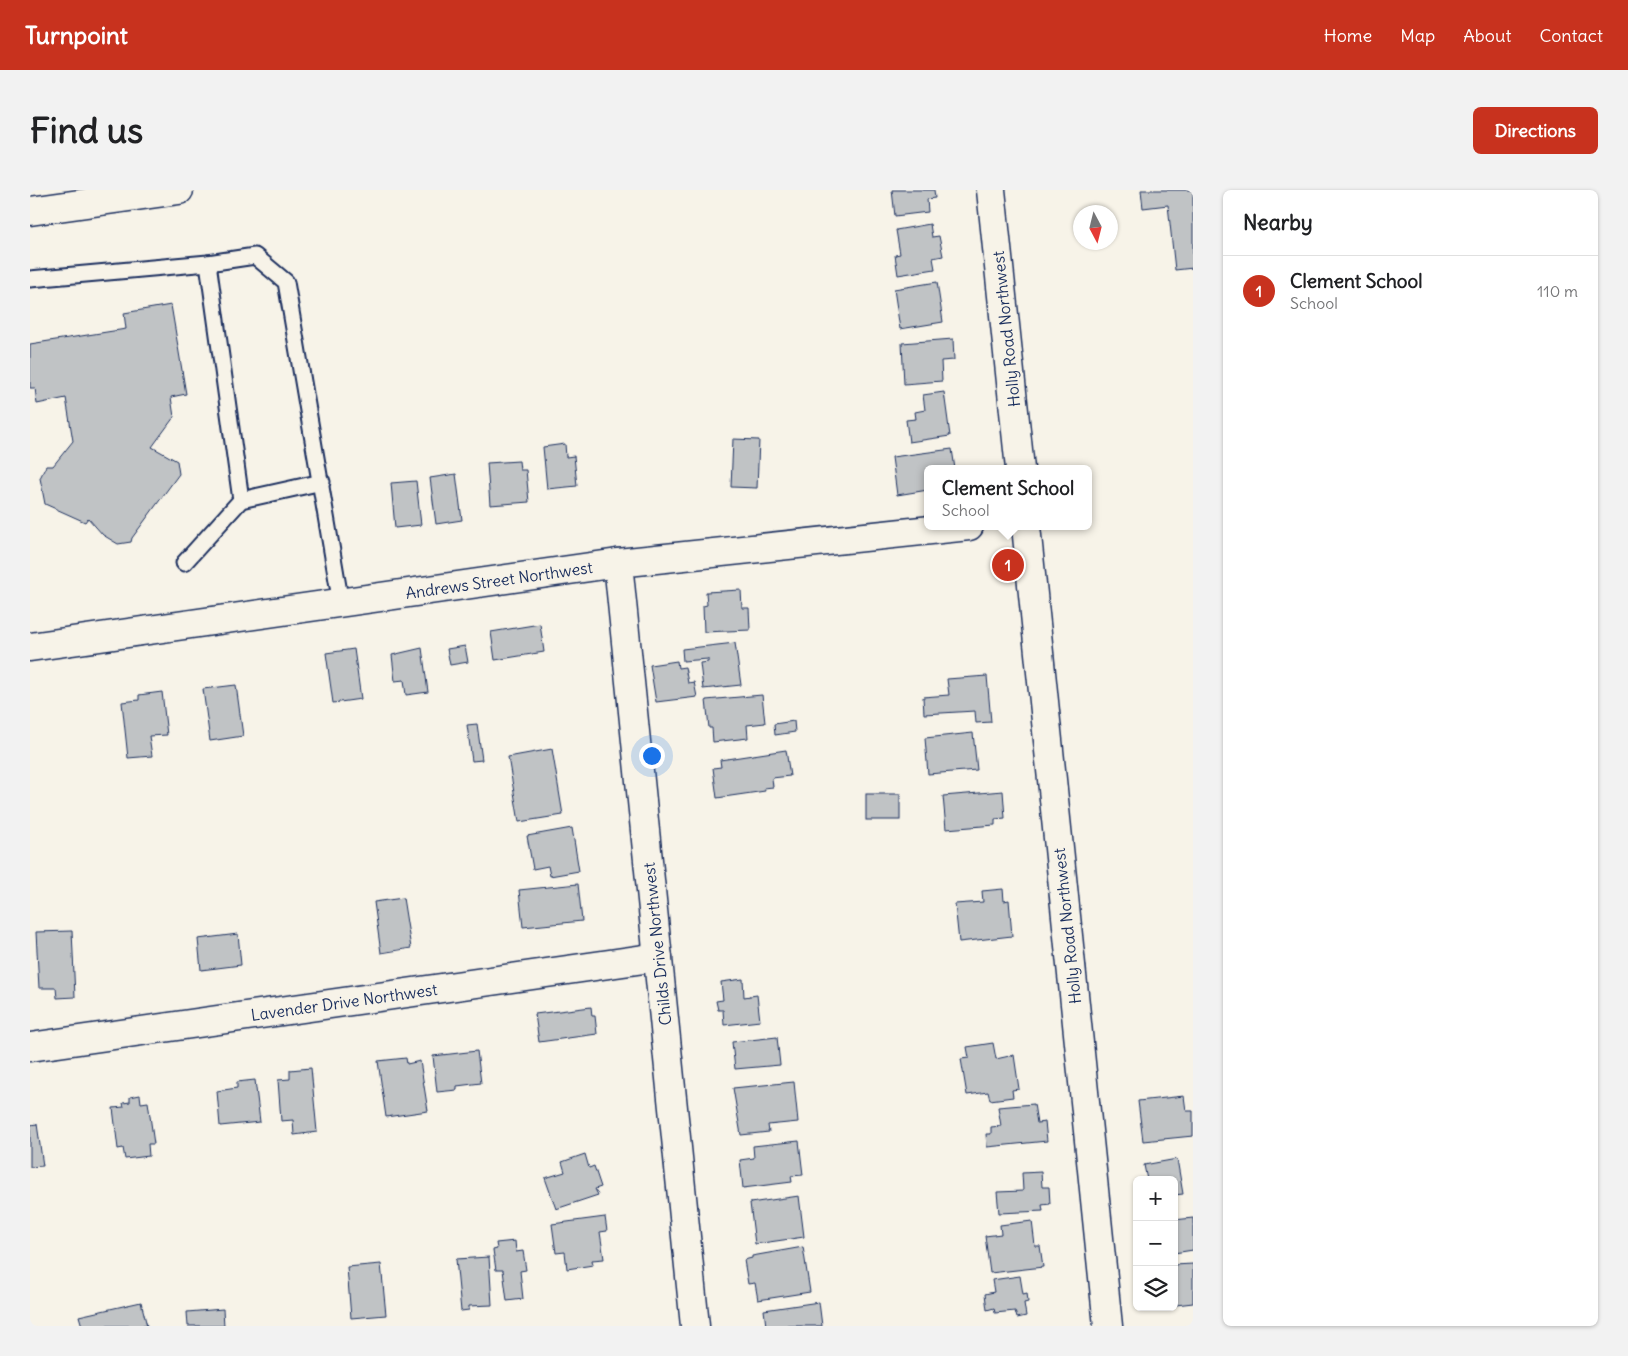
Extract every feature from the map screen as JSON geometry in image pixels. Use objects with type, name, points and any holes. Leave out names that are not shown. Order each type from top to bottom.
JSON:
[{"type":"street","points":[[30,212],[179,190]]},
{"type":"street","name":"Holly Road Northwest","points":[[991,190],[1020,465]]},
{"type":"street","name":"Andrews Street Northwest","points":[[30,646],[341,604],[618,563],[931,530]]},
{"type":"street","name":"Holly Road Northwest","points":[[1026,530],[1108,1326]]},
{"type":"street","name":"Childs Drive Northwest","points":[[618,563],[695,1326]]},
{"type":"street","name":"Lavender Drive Northwest","points":[[30,1047],[658,957]]},
{"type":"lane","points":[[30,278],[208,263],[255,256],[286,282],[322,482],[341,604]]},
{"type":"lane","points":[[208,263],[241,500]]},
{"type":"lane","points":[[184,563],[241,500],[322,482]]},
{"type":"building","points":[[892,190],[934,190],[935,198],[927,199],[928,212],[895,216]]},
{"type":"building","points":[[1141,190],[1193,190],[1193,268],[1175,270],[1168,205],[1143,208]]},
{"type":"building","points":[[930,224],[932,237],[939,236],[943,256],[933,258],[935,269],[898,275],[895,255],[900,254],[896,230]]},
{"type":"building","points":[[937,282],[943,322],[900,329],[894,289]]},
{"type":"building","points":[[171,305],[186,394],[171,397],[174,417],[152,447],[177,461],[179,474],[131,542],[118,544],[103,535],[88,518],[85,522],[45,504],[40,478],[46,466],[53,466],[73,441],[66,398],[37,404],[35,388],[30,388],[30,344],[126,329],[124,313]]},
{"type":"building","points":[[953,339],[954,360],[941,361],[942,381],[904,384],[902,343]]},
{"type":"building","points":[[944,392],[950,436],[909,442],[906,420],[916,419],[915,412],[925,410],[923,395]]},
{"type":"building","points":[[733,439],[759,440],[757,488],[731,487]]},
{"type":"building","points":[[565,444],[566,457],[574,456],[577,486],[547,489],[543,447]]},
{"type":"building","points":[[952,449],[954,465],[924,465],[924,491],[897,495],[892,457]]},
{"type":"building","points":[[519,461],[520,470],[526,470],[529,502],[490,505],[487,463]]},
{"type":"building","points":[[456,474],[462,520],[436,524],[430,478]]},
{"type":"building","points":[[416,481],[421,525],[395,528],[391,483]]},
{"type":"building","points":[[741,590],[742,608],[749,608],[750,630],[704,632],[703,606],[707,605],[706,592]]},
{"type":"building","points":[[540,624],[544,652],[495,660],[491,632]]},
{"type":"building","points":[[735,643],[741,685],[703,689],[700,663],[708,662],[708,659],[683,661],[682,649]]},
{"type":"building","points":[[465,646],[468,662],[450,665],[447,649]]},
{"type":"building","points":[[422,648],[428,692],[406,695],[404,680],[395,681],[392,655]]},
{"type":"building","points":[[354,649],[361,699],[333,703],[326,653]]},
{"type":"building","points":[[677,661],[678,668],[685,667],[688,683],[694,682],[697,697],[656,702],[650,665]]},
{"type":"building","points":[[987,676],[991,722],[976,723],[975,711],[924,714],[923,697],[949,695],[947,679]]},
{"type":"building","points":[[236,685],[243,736],[210,741],[203,689]]},
{"type":"building","points":[[162,692],[167,735],[149,736],[152,756],[128,758],[122,702],[139,700],[139,695]]},
{"type":"building","points":[[762,695],[765,723],[747,725],[748,738],[713,742],[712,728],[709,728],[706,700]]},
{"type":"building","points":[[794,721],[795,732],[775,735],[774,724]]},
{"type":"building","points":[[477,724],[482,760],[472,761],[467,725]]},
{"type":"building","points":[[973,733],[977,770],[928,774],[925,738]]},
{"type":"building","points":[[552,749],[563,815],[519,822],[508,757]]},
{"type":"building","points":[[786,750],[790,776],[772,778],[773,787],[764,788],[765,791],[717,798],[713,768],[721,767],[720,760]]},
{"type":"building","points":[[1003,791],[1005,818],[995,819],[995,825],[946,829],[943,796]]},
{"type":"building","points":[[866,794],[900,794],[900,820],[866,820]]},
{"type":"building","points":[[572,828],[579,871],[550,876],[548,866],[533,869],[527,836]]},
{"type":"building","points":[[578,884],[582,921],[523,927],[519,890]]},
{"type":"building","points":[[1003,889],[1004,901],[1009,900],[1012,936],[959,942],[955,904],[983,902],[982,891]]},
{"type":"building","points":[[403,898],[411,948],[381,953],[374,902]]},
{"type":"building","points":[[72,931],[75,997],[57,998],[56,988],[39,988],[36,932]]},
{"type":"building","points":[[238,934],[241,965],[201,970],[198,939]]},
{"type":"building","points":[[743,979],[744,997],[757,995],[760,1021],[724,1025],[723,1010],[718,1010],[716,1001],[723,1000],[721,982]]},
{"type":"building","points":[[591,1007],[592,1016],[595,1016],[597,1034],[539,1042],[535,1014]]},
{"type":"building","points":[[777,1037],[780,1065],[735,1069],[732,1042]]},
{"type":"building","points":[[993,1043],[996,1059],[1014,1055],[1019,1089],[1012,1090],[1013,1097],[990,1100],[988,1092],[967,1095],[961,1059],[969,1058],[967,1047]]},
{"type":"building","points":[[477,1051],[481,1083],[457,1086],[457,1090],[437,1092],[433,1056]]},
{"type":"building","points":[[406,1058],[407,1064],[420,1061],[428,1111],[386,1117],[378,1061]]},
{"type":"building","points":[[311,1068],[317,1132],[294,1135],[293,1120],[281,1121],[278,1080],[290,1079],[290,1070]]},
{"type":"building","points":[[255,1080],[260,1122],[220,1126],[217,1091],[237,1088],[237,1082]]},
{"type":"building","points":[[794,1082],[798,1122],[768,1125],[769,1132],[741,1135],[733,1088]]},
{"type":"building","points":[[140,1095],[141,1103],[148,1102],[154,1144],[148,1144],[149,1156],[125,1159],[123,1148],[118,1149],[113,1108],[124,1107],[123,1103],[130,1102],[130,1097]]},
{"type":"building","points":[[1184,1096],[1186,1111],[1193,1111],[1193,1136],[1143,1141],[1138,1101]]},
{"type":"building","points":[[1034,1104],[1037,1123],[1045,1122],[1047,1141],[987,1147],[986,1134],[991,1134],[991,1127],[1001,1126],[998,1107]]},
{"type":"building","points":[[37,1124],[43,1166],[30,1167],[30,1125]]},
{"type":"building","points":[[799,1141],[803,1175],[791,1176],[792,1182],[743,1188],[740,1160],[754,1158],[753,1146]]},
{"type":"building","points":[[585,1154],[589,1168],[594,1166],[601,1187],[595,1189],[598,1195],[556,1209],[545,1178],[565,1172],[562,1162]]},
{"type":"building","points":[[1177,1159],[1183,1194],[1178,1195],[1178,1176],[1146,1176],[1144,1165]]},
{"type":"building","points":[[1041,1172],[1042,1187],[1049,1187],[1050,1204],[1042,1205],[1043,1211],[999,1213],[997,1192],[1023,1191],[1022,1173]]},
{"type":"building","points":[[799,1196],[804,1237],[755,1244],[750,1203]]},
{"type":"building","points":[[605,1217],[607,1231],[600,1232],[604,1259],[592,1260],[593,1265],[567,1269],[565,1252],[556,1253],[552,1224]]},
{"type":"building","points":[[1193,1218],[1193,1250],[1178,1252],[1178,1220]]},
{"type":"building","points":[[1032,1221],[1035,1246],[1040,1246],[1043,1267],[990,1273],[985,1236],[1001,1234],[1000,1225]]},
{"type":"building","points":[[515,1241],[516,1252],[523,1251],[526,1270],[520,1271],[523,1299],[507,1301],[503,1270],[496,1270],[493,1250],[497,1249],[496,1243]]},
{"type":"building","points":[[803,1247],[810,1292],[758,1300],[755,1283],[748,1284],[744,1260],[752,1258],[752,1256]]},
{"type":"building","points":[[489,1257],[492,1305],[469,1306],[469,1310],[461,1311],[456,1259]]},
{"type":"building","points":[[381,1264],[386,1315],[351,1318],[347,1267]]},
{"type":"building","points":[[1193,1264],[1193,1303],[1178,1305],[1178,1265]]},
{"type":"building","points":[[1020,1276],[1023,1294],[1027,1293],[1028,1302],[1024,1303],[1026,1316],[1017,1318],[1015,1311],[995,1313],[994,1308],[987,1310],[985,1294],[994,1292],[992,1280]]},
{"type":"building","points":[[141,1302],[147,1326],[82,1326],[79,1316]]},
{"type":"building","points":[[819,1302],[822,1326],[766,1326],[764,1310]]},
{"type":"building","points":[[223,1309],[224,1326],[188,1326],[187,1312]]},
{"type":"place","name":"Clement School","points":[[1008,565]]}]
